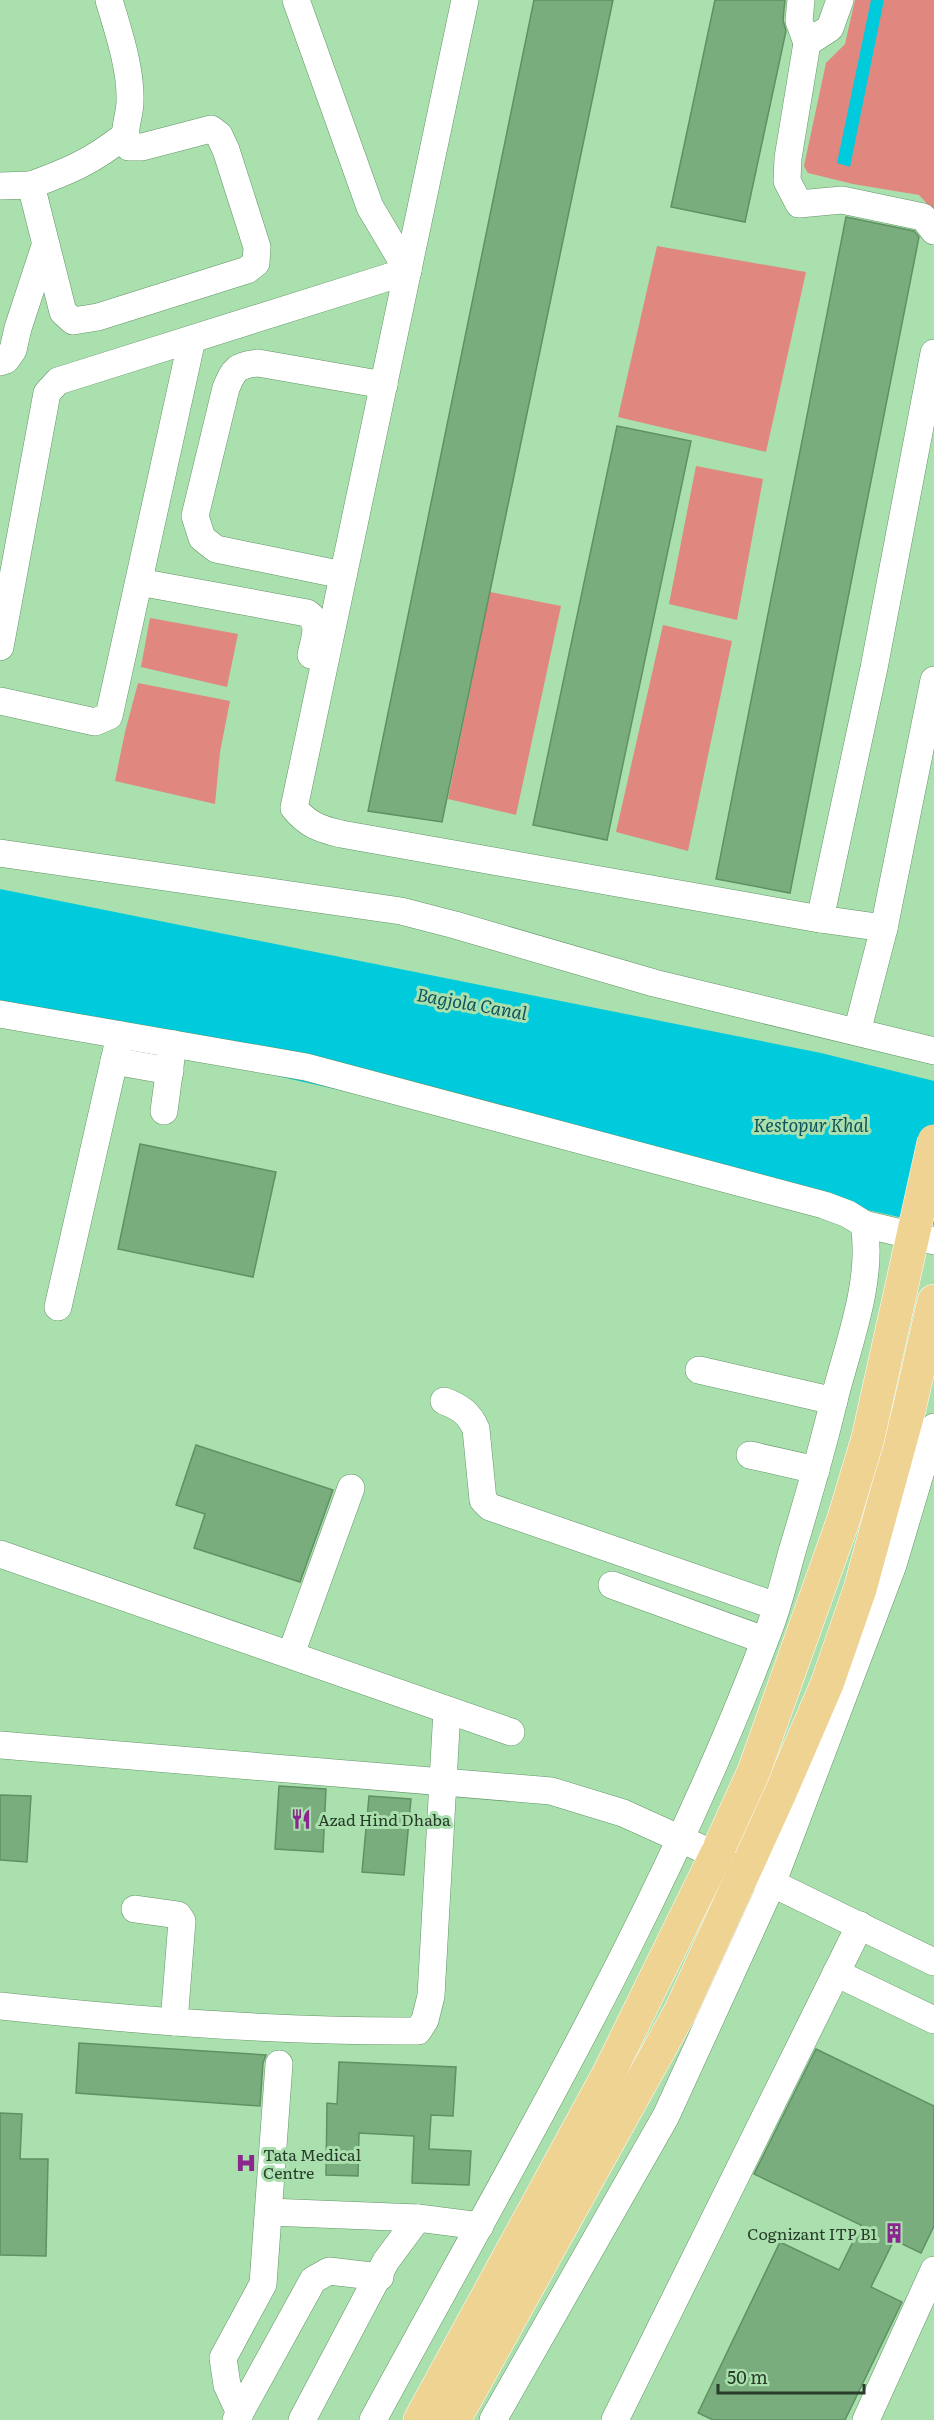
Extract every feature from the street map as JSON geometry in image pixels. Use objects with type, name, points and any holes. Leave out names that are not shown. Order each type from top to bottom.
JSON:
[{"type":"main road","points":[[420,2420],[608,2075],[718,1851],[753,1772],[844,1518],[868,1438],[934,1141]]},
{"type":"main road","points":[[454,2420],[680,2012],[756,1869],[827,1684],[860,1588],[909,1410],[934,1301]]},
{"type":"street","points":[[31,185],[63,312],[73,321],[98,317],[247,270],[256,263],[257,247],[226,150],[219,135],[211,129],[142,147],[129,147],[124,136],[130,102],[123,46],[109,0]]},
{"type":"street","points":[[296,0],[370,207],[408,271]]},
{"type":"street","points":[[465,0],[294,808],[304,821],[320,829],[341,834],[820,919],[884,928]]},
{"type":"street","points":[[801,0],[799,21],[807,43],[787,181],[799,204],[842,201],[923,217],[934,231]]},
{"type":"street","points":[[807,43],[830,28],[840,0]]},
{"type":"street","points":[[0,186],[31,185],[70,170],[98,156],[124,136]]},
{"type":"street","points":[[0,362],[6,360],[13,350],[45,246]]},
{"type":"street","points":[[0,646],[47,393],[50,387],[58,381],[408,271]]},
{"type":"street","points":[[0,701],[95,722],[109,716],[192,339]]},
{"type":"street","points":[[820,919],[878,646],[934,353]]},
{"type":"street","points":[[344,575],[216,549],[201,538],[195,516],[226,388],[232,372],[243,365],[258,363],[384,385]]},
{"type":"street","points":[[139,582],[307,613],[313,617],[316,624],[283,803],[291,824],[299,834],[349,844]]},
{"type":"street","points":[[857,1032],[884,928],[934,680]]},
{"type":"street","points":[[0,853],[401,911],[455,924],[654,983],[800,1021],[857,1032],[934,1052]]},
{"type":"street","points":[[0,1014],[306,1067],[824,1205],[848,1214],[864,1224],[934,1241]]},
{"type":"street","points":[[58,1307],[120,1035]]},
{"type":"street","points":[[164,1111],[173,1044]]},
{"type":"street","points":[[114,1061],[170,1071]]},
{"type":"street","points":[[373,2420],[607,1991],[681,1839],[764,1640],[816,1470],[864,1281],[868,1247],[864,1224]]},
{"type":"street","points":[[699,1370],[834,1401]]},
{"type":"street","points":[[444,1401],[460,1407],[472,1420],[476,1429],[483,1500],[490,1507],[776,1606]]},
{"type":"street","points":[[493,2420],[666,2116],[756,1869],[893,1565],[934,1427]]},
{"type":"street","points":[[750,1455],[816,1470]]},
{"type":"street","points":[[291,1654],[351,1488]]},
{"type":"street","points":[[0,1554],[511,1732]]},
{"type":"street","points":[[612,1585],[764,1640]]},
{"type":"street","points":[[0,2006],[174,2022],[351,2032],[418,2031],[431,1996],[447,1710]]},
{"type":"street","points":[[0,1745],[527,1788],[561,1793],[718,1851]]},
{"type":"street","points":[[756,1869],[934,1962]]},
{"type":"street","points":[[135,1909],[178,1915],[182,1921],[174,2022]]},
{"type":"street","points":[[615,2420],[860,1924]]},
{"type":"street","points":[[836,1973],[934,2020]]},
{"type":"street","points":[[238,2417],[227,2385],[223,2358],[263,2284],[279,2064]]},
{"type":"street","points":[[269,2212],[418,2217],[480,2226]]},
{"type":"street","points":[[302,2420],[380,2277],[386,2261],[418,2217]]},
{"type":"street","points":[[866,2420],[934,2270]]},
{"type":"street","points":[[238,2417],[313,2280],[329,2271],[380,2277]]},
{"type":"shaded area","points":[[855,0],[934,0],[934,211],[919,195],[853,184],[808,173],[804,166],[826,63],[845,44]]},
{"type":"shaded area","points":[[657,246],[806,272],[766,452],[618,417]]},
{"type":"shaded area","points":[[696,466],[763,479],[737,620],[669,604]]},
{"type":"shaded area","points":[[490,592],[561,606],[516,815],[448,799]]},
{"type":"shaded area","points":[[150,618],[238,634],[227,687],[141,667]]},
{"type":"shaded area","points":[[663,625],[732,641],[688,851],[616,832]]},
{"type":"shaded area","points":[[138,683],[230,701],[220,752],[215,804],[115,781]]},
{"type":"water","points":[[871,0],[884,0],[850,167],[837,163]]},
{"type":"water","name":"Kestopur Khal","points":[[0,889],[821,1053],[934,1081],[934,1225],[0,1013]]},
{"type":"building","points":[[534,0],[613,0],[442,822],[368,811]]},
{"type":"building","points":[[715,0],[785,0],[783,20],[786,31],[745,222],[671,207]]},
{"type":"building","points":[[846,217],[914,231],[919,237],[790,893],[716,879]]},
{"type":"building","points":[[617,426],[691,441],[607,840],[533,825]]},
{"type":"building","points":[[140,1144],[276,1172],[253,1277],[118,1249]]},
{"type":"building","points":[[196,1445],[333,1490],[300,1582],[194,1548],[205,1514],[176,1505]]},
{"type":"building","name":"Azad Hind Dhaba","points":[[279,1786],[326,1789],[323,1852],[275,1849]]},
{"type":"building","points":[[0,1795],[31,1796],[27,1862],[0,1860]]},
{"type":"building","points":[[369,1796],[411,1799],[404,1875],[362,1872]]},
{"type":"building","points":[[79,2043],[266,2055],[263,2063],[260,2106],[76,2093]]},
{"type":"building","name":"Cognizant ITP B1","points":[[816,2049],[934,2106],[934,2226],[921,2253],[894,2240],[871,2287],[902,2302],[845,2420],[713,2420],[698,2413],[780,2242],[839,2270],[861,2225],[754,2174]]},
{"type":"building","points":[[339,2062],[456,2067],[453,2116],[431,2115],[429,2149],[471,2151],[469,2185],[412,2183],[414,2136],[359,2133],[358,2176],[326,2175],[327,2103],[337,2104]]},
{"type":"building","points":[[0,2113],[22,2114],[20,2159],[48,2159],[46,2256],[0,2255]]},
{"type":"place","name":"Azad Hind Dhaba","points":[[301,1819]]},
{"type":"place","name":"Tata Medical Centre","points":[[246,2163]]},
{"type":"place","name":"Cognizant ITP B1","points":[[894,2233]]},
{"type":"water label","name":"Bagjola Canal","points":[[472,1003]]}]
